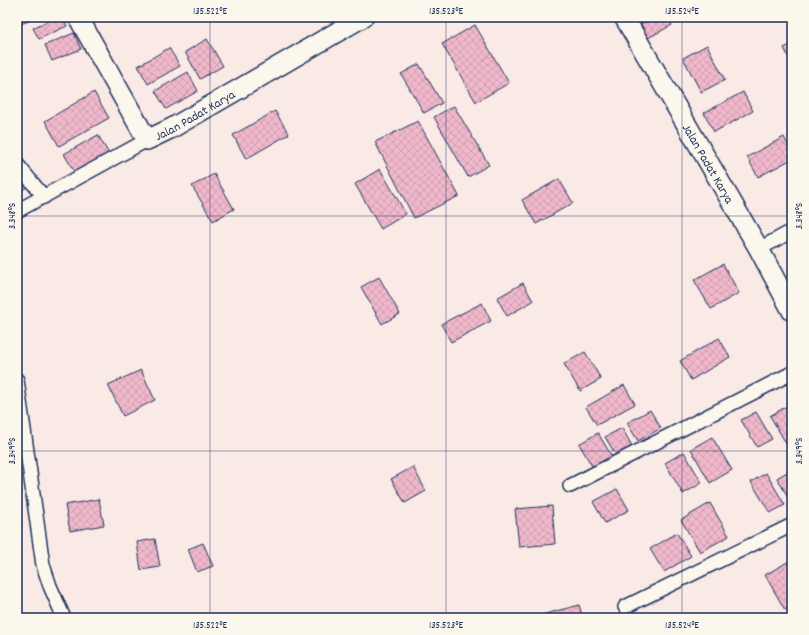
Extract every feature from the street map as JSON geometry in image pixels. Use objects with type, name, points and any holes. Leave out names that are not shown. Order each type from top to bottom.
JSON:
[{"type":"street","name":"Jalan Padat Karya","points":[[78,17],[147,140],[172,128],[364,17]]},
{"type":"street","name":"Jalan Padat Karya","points":[[624,17],[759,249],[792,311]]},
{"type":"street","points":[[17,210],[44,197],[147,140]]},
{"type":"street","points":[[17,164],[44,197]]},
{"type":"street","points":[[759,249],[792,231]]},
{"type":"street","points":[[570,486],[792,373]]},
{"type":"street","points":[[17,380],[43,565],[50,586],[64,618]]},
{"type":"street","points":[[625,607],[792,525]]},
{"type":"building","points":[[17,17],[27,17],[29,21],[17,25]]},
{"type":"building","points":[[55,17],[63,17],[67,26],[39,39],[33,28]]},
{"type":"building","points":[[656,17],[668,17],[672,25],[648,38],[641,24]]},
{"type":"building","points":[[475,25],[509,83],[476,102],[442,44]]},
{"type":"building","points":[[74,33],[81,49],[52,61],[45,45]]},
{"type":"building","points":[[207,39],[223,66],[200,79],[185,52]]},
{"type":"building","points":[[792,44],[792,64],[784,48]]},
{"type":"building","points":[[707,45],[725,80],[701,92],[683,58]]},
{"type":"building","points":[[169,48],[180,66],[148,84],[138,66]]},
{"type":"building","points":[[419,64],[442,103],[424,113],[401,74]]},
{"type":"building","points":[[188,72],[198,91],[166,109],[155,91]]},
{"type":"building","points":[[94,92],[109,118],[59,146],[45,121]]},
{"type":"building","points":[[743,92],[753,111],[714,132],[704,113]]},
{"type":"building","points":[[454,106],[489,165],[468,177],[434,117]]},
{"type":"building","points":[[275,111],[289,134],[246,159],[233,135]]},
{"type":"building","points":[[418,121],[459,196],[414,218],[375,142]]},
{"type":"building","points":[[98,135],[109,154],[75,173],[64,154]]},
{"type":"building","points":[[784,137],[792,153],[792,159],[758,177],[747,157]]},
{"type":"building","points":[[17,167],[29,186],[17,193]]},
{"type":"building","points":[[380,169],[406,214],[381,229],[355,184]]},
{"type":"building","points":[[214,174],[234,209],[213,221],[192,186]]},
{"type":"building","points":[[559,179],[573,203],[536,224],[522,200]]},
{"type":"building","points":[[723,264],[739,293],[711,309],[694,280]]},
{"type":"building","points":[[379,277],[400,314],[382,324],[361,287]]},
{"type":"building","points":[[523,283],[533,301],[507,316],[497,298]]},
{"type":"building","points":[[482,303],[491,321],[451,342],[441,324]]},
{"type":"building","points":[[719,338],[730,357],[691,380],[680,361]]},
{"type":"building","points":[[585,352],[601,379],[580,391],[564,364]]},
{"type":"building","points":[[141,370],[155,400],[123,416],[108,385]]},
{"type":"building","points":[[624,385],[635,404],[597,425],[586,407]]},
{"type":"building","points":[[792,403],[792,442],[787,445],[770,416]]},
{"type":"building","points":[[650,410],[661,428],[638,441],[627,423]]},
{"type":"building","points":[[756,412],[772,439],[757,447],[741,420]]},
{"type":"building","points":[[622,428],[632,446],[616,455],[605,437]]},
{"type":"building","points":[[598,433],[614,460],[595,471],[579,444]]},
{"type":"building","points":[[712,437],[732,470],[710,483],[691,449]]},
{"type":"building","points":[[684,452],[702,483],[683,494],[665,463]]},
{"type":"building","points":[[413,467],[426,491],[405,503],[391,479]]},
{"type":"building","points":[[792,469],[792,504],[777,478]]},
{"type":"building","points":[[766,473],[785,505],[770,513],[751,482]]},
{"type":"building","points":[[617,489],[629,510],[605,523],[593,502]]},
{"type":"building","points":[[99,499],[104,525],[70,531],[65,505]]},
{"type":"building","points":[[19,501],[21,528],[17,528],[17,502]]},
{"type":"building","points":[[710,503],[729,536],[700,552],[681,520]]},
{"type":"building","points":[[552,506],[555,544],[519,547],[515,509]]},
{"type":"building","points":[[677,533],[691,556],[664,572],[650,549]]},
{"type":"building","points":[[155,539],[160,567],[141,570],[137,542]]},
{"type":"building","points":[[203,543],[213,566],[197,572],[188,549]]},
{"type":"building","points":[[791,560],[792,606],[785,610],[765,575]]},
{"type":"building","points":[[579,605],[583,618],[530,618]]}]
